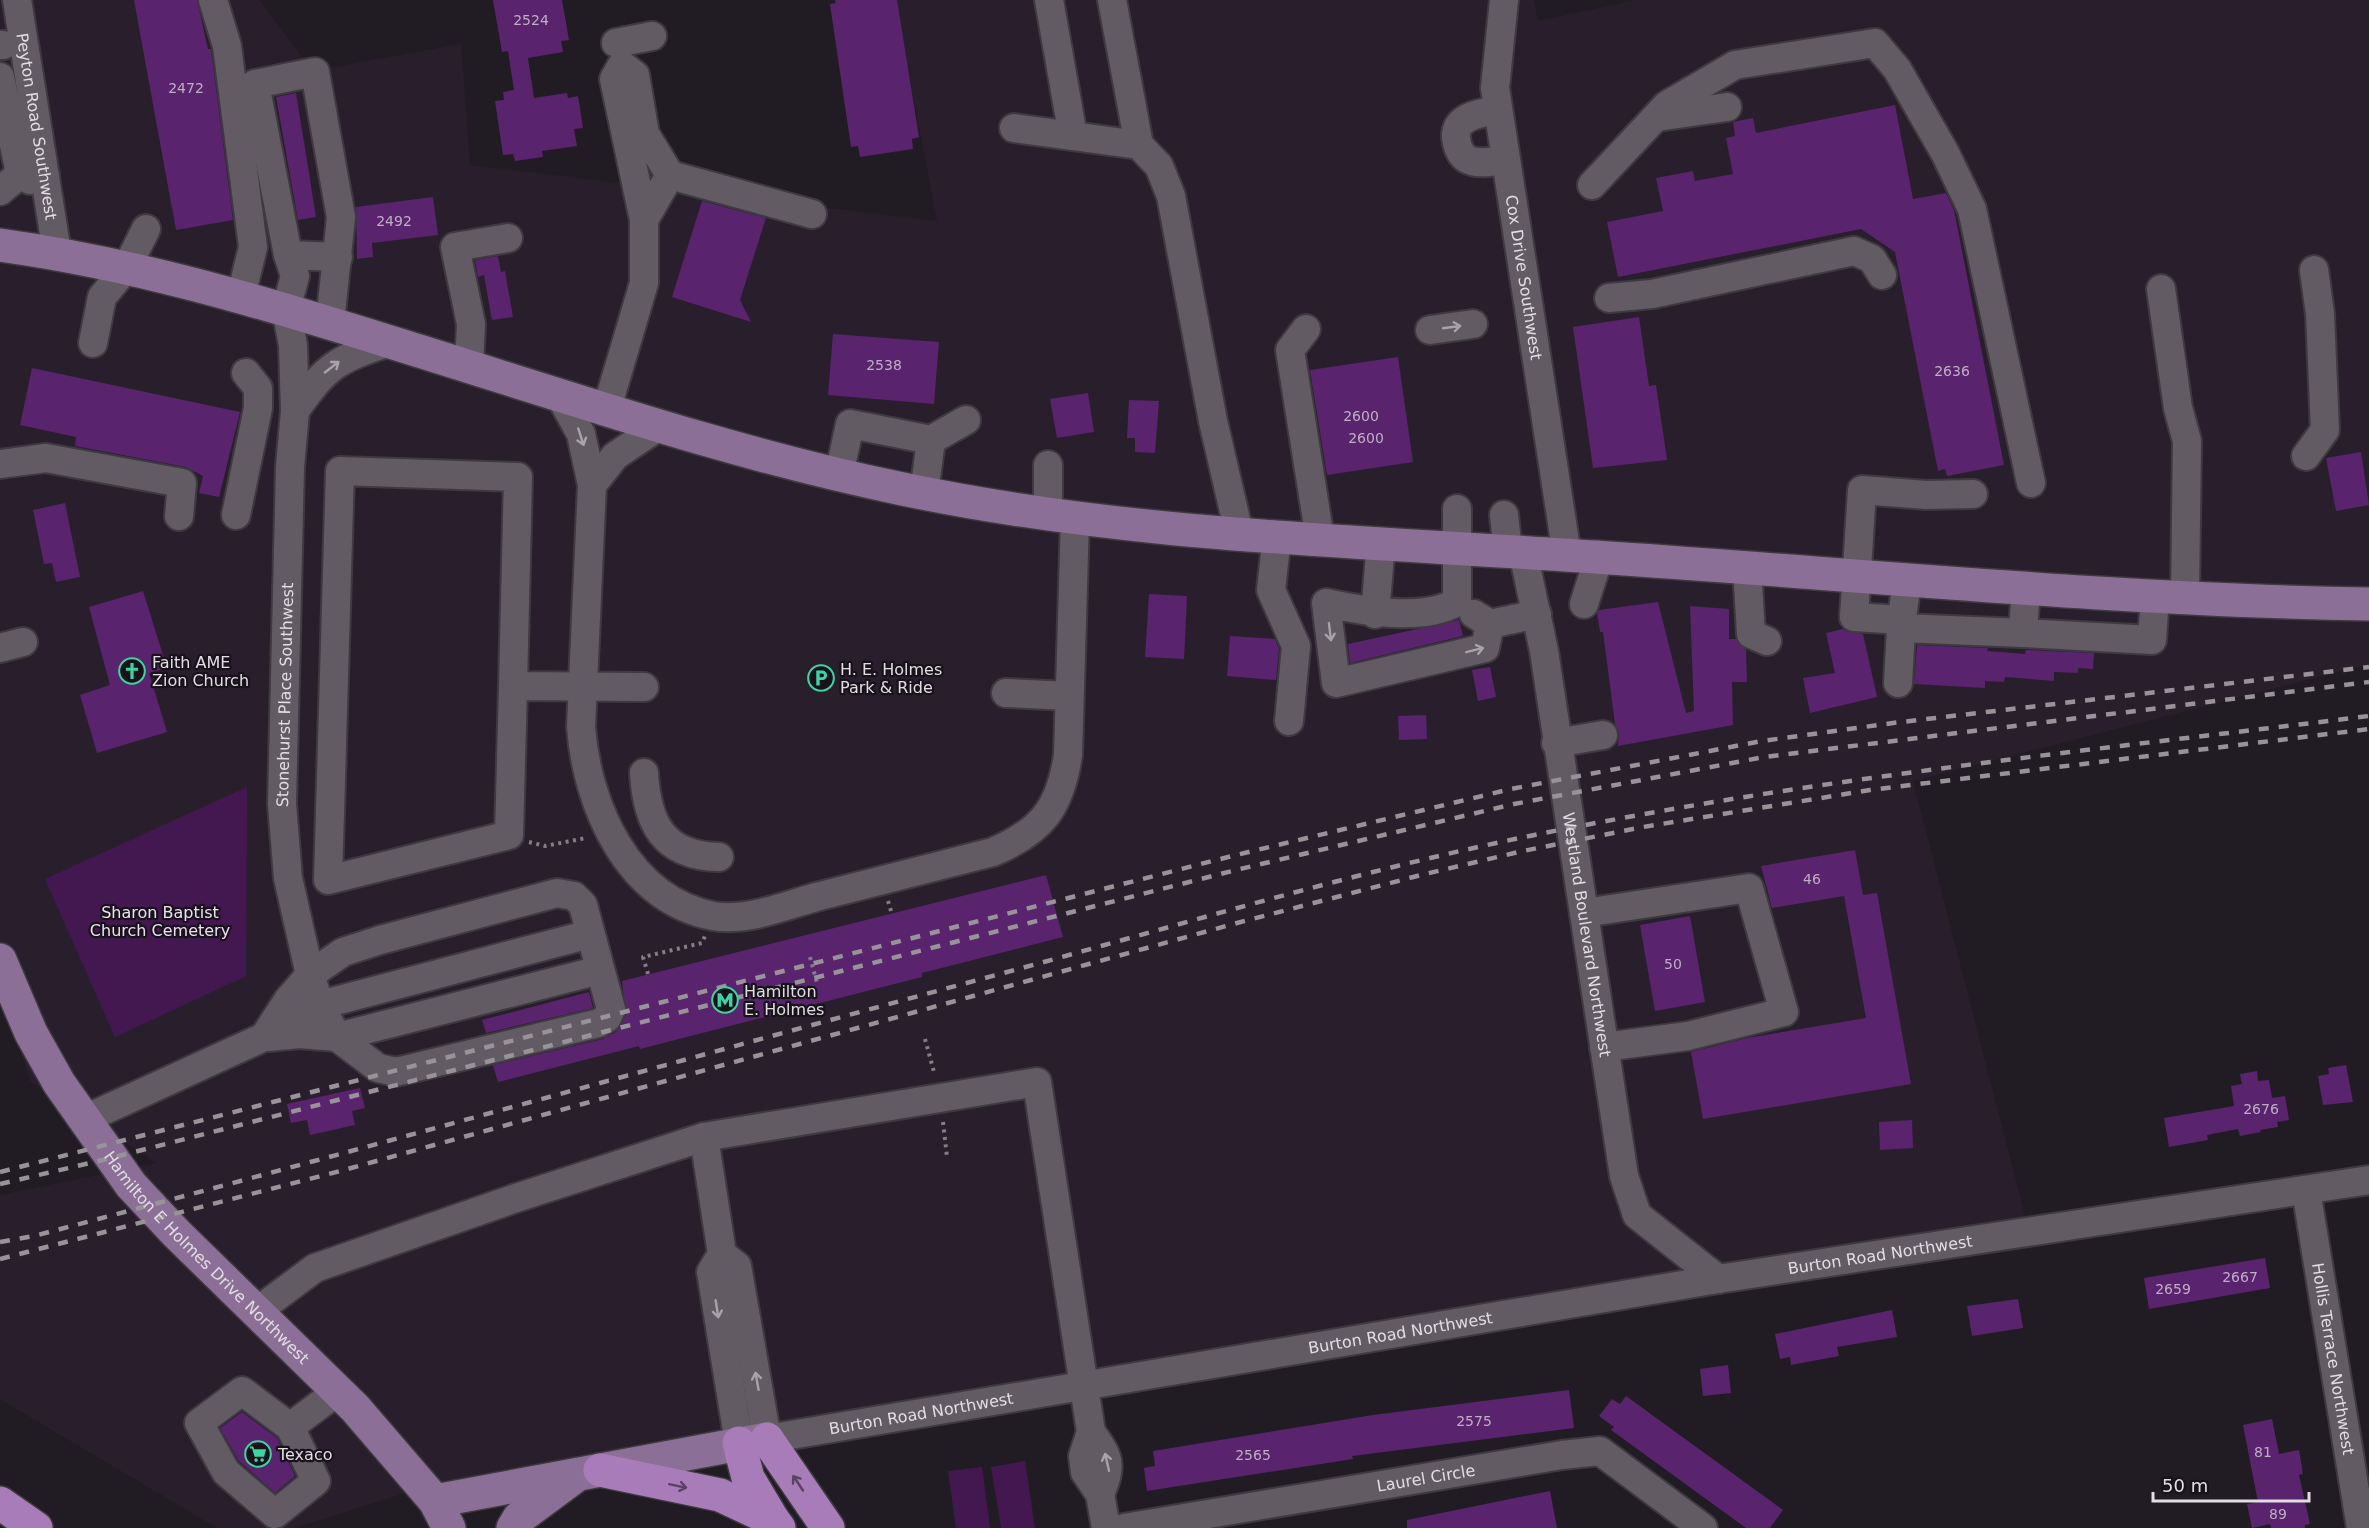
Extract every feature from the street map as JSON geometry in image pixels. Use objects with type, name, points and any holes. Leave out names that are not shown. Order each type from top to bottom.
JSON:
[{"type":"highway","points":[[753,1441],[748,1478],[776,1524]]},
{"type":"highway","points":[[753,1441],[828,1528]]},
{"type":"highway","points":[[589,1472],[720,1495],[776,1524]]},
{"type":"highway","points":[[0,1503],[36,1528]]},
{"type":"main road","points":[[0,245],[127,267],[241,296],[559,393],[723,446],[924,494],[1061,516],[1277,536],[2170,597],[2369,604]]},
{"type":"main road","points":[[0,255],[45,251]]},
{"type":"main road","name":"Hamilton E Holmes Drive Northwest","points":[[0,960],[31,1033],[83,1120],[131,1185],[176,1233],[338,1391],[442,1514]]},
{"type":"main road","name":"Burton Road Northwest","points":[[442,1514],[589,1472],[753,1441]]},
{"type":"main road","points":[[513,1528],[519,1518],[589,1472]]},
{"type":"street","name":"Peyton Road Southwest","points":[[17,0],[7,44],[22,181],[45,251]]},
{"type":"street","points":[[213,0],[227,46],[253,247],[241,296]]},
{"type":"street","points":[[1048,0],[1073,136]]},
{"type":"street","points":[[1113,0],[1139,145],[1159,166],[1171,196],[1213,421],[1239,533]]},
{"type":"street","name":"Cox Drive Southwest","points":[[1504,0],[1495,88],[1505,160],[1583,556]]},
{"type":"street","points":[[616,43],[652,36]]},
{"type":"street","points":[[1592,185],[1667,105],[1735,65],[1875,43],[1897,69],[1945,153],[1972,209],[2031,483]]},
{"type":"street","points":[[286,309],[295,276],[288,255],[255,84],[315,72],[341,217],[330,323]]},
{"type":"street","points":[[0,77],[22,181]]},
{"type":"street","points":[[1655,117],[1727,107]]},
{"type":"street","points":[[1498,110],[1478,113],[1462,120],[1456,128],[1456,141],[1467,160],[1482,162],[1505,160]]},
{"type":"street","points":[[1014,128],[1139,145]]},
{"type":"street","points":[[607,408],[644,283],[644,220],[635,137],[670,175],[812,214]]},
{"type":"street","points":[[644,220],[670,175]]},
{"type":"street","points":[[93,343],[102,297],[127,267],[146,229]]},
{"type":"street","points":[[469,366],[471,324],[455,246],[508,238]]},
{"type":"street","points":[[1609,297],[1652,294],[1854,251],[1872,259],[1882,275]]},
{"type":"street","points":[[288,255],[338,257]]},
{"type":"street","points":[[2306,456],[2325,430],[2320,314],[2314,270]]},
{"type":"street","points":[[1973,494],[1926,495],[1862,490],[1854,617],[1902,624],[2152,640],[2170,597],[2187,441],[2178,408],[2161,289]]},
{"type":"street","name":"Stonehurst Place Southwest","points":[[286,309],[293,345],[295,411],[290,467],[282,804],[288,878],[310,975],[320,1005],[337,1036]]},
{"type":"street","points":[[1430,330],[1473,324]]},
{"type":"street","points":[[1306,328],[1290,350],[1320,539]]},
{"type":"street","name":"Stonehurst Place Southwest","points":[[295,411],[315,381],[338,362],[390,342]]},
{"type":"street","points":[[236,515],[258,408],[258,388],[246,373]]},
{"type":"street","points":[[559,393],[581,434],[592,485],[581,687],[583,760],[591,792],[610,832],[639,872],[664,895],[690,909],[714,916],[758,912],[993,852],[1019,841],[1040,824],[1056,804],[1064,780],[1069,696],[1061,516],[1048,465]]},
{"type":"street","points":[[839,475],[850,424],[931,440],[966,420]]},
{"type":"street","points":[[592,485],[615,456],[661,425]]},
{"type":"street","points":[[924,494],[931,440]]},
{"type":"street","points":[[0,464],[46,458],[182,483],[179,516]]},
{"type":"street","points":[[340,471],[518,477],[513,686],[509,835],[327,880],[340,471]]},
{"type":"street","points":[[1457,509],[1455,548],[1457,602]]},
{"type":"street","name":"Westland Boulevard Northwest","points":[[1504,515],[1537,614],[1624,1176],[1637,1215],[1718,1279]]},
{"type":"street","points":[[1277,536],[1271,590],[1296,646],[1288,721]]},
{"type":"street","points":[[1376,614],[1381,543]]},
{"type":"street","points":[[1583,556],[1584,604]]},
{"type":"street","points":[[1747,567],[1751,634],[1767,641]]},
{"type":"street","points":[[1898,683],[1907,578]]},
{"type":"street","points":[[2023,633],[2026,586]]},
{"type":"street","points":[[1457,602],[1445,609],[1376,614],[1326,603],[1336,683],[1485,648],[1490,624]]},
{"type":"street","points":[[1457,602],[1490,624],[1537,614]]},
{"type":"street","points":[[513,686],[644,687]]},
{"type":"street","points":[[1006,693],[1069,696]]},
{"type":"street","points":[[1556,742],[1604,735]]},
{"type":"street","points":[[644,773],[649,811],[666,840],[707,857],[719,857]]},
{"type":"street","points":[[1584,913],[1749,888],[1784,1012],[1688,1036],[1604,1047]]},
{"type":"street","points":[[264,1037],[288,1000],[310,975],[343,952],[557,893],[574,896],[583,905],[611,1009],[607,1018],[600,1023],[396,1072],[378,1068],[337,1036]]},
{"type":"street","points":[[83,1120],[264,1037],[320,1005],[590,934]]},
{"type":"street","points":[[264,1037],[299,1034],[337,1036],[600,970]]},
{"type":"street","points":[[256,1312],[315,1268],[516,1198],[704,1137],[1037,1082],[1091,1432],[1106,1454],[1109,1473],[1100,1494],[1106,1528]]},
{"type":"street","points":[[704,1137],[722,1254],[711,1272],[753,1441]]},
{"type":"street","name":"Burton Road Northwest","points":[[753,1441],[1718,1279],[2369,1180]]},
{"type":"street","name":"Hollis Terrace Northwest","points":[[2306,1190],[2361,1528]]},
{"type":"street","points":[[290,1427],[338,1391]]},
{"type":"street","name":"Laurel Circle","points":[[1124,1528],[1562,1455],[1599,1451],[1701,1527]]},
{"type":"path","points":[[509,835],[545,846],[610,832]]},
{"type":"path","points":[[648,974],[643,957],[702,943],[714,916]]},
{"type":"path","points":[[810,957],[817,983]]},
{"type":"path","points":[[926,1039],[934,1072]]},
{"type":"path","points":[[942,1118],[947,1157]]},
{"type":"shaded area","points":[[0,0],[259,0],[313,71],[461,44],[470,165],[937,221],[895,0],[1534,0],[1538,21],[1636,0],[2369,0],[2369,664],[1913,781],[2027,1224],[424,1487],[294,1528],[217,1528],[0,1399],[0,1195],[157,1163],[30,1081],[0,985]]},
{"type":"green space","name":"Sharon Baptist Church Cemetery","points":[[247,787],[246,976],[115,1037],[45,879]]},
{"type":"green space","points":[[1025,1461],[1035,1528],[1001,1528],[991,1467]]},
{"type":"green space","points":[[982,1467],[990,1528],[956,1528],[948,1471]]},
{"type":"building","points":[[134,0],[197,0],[208,49],[211,49],[233,220],[176,230]]},
{"type":"building","points":[[493,0],[562,0],[569,40],[561,41],[563,52],[528,58],[534,98],[567,93],[568,98],[578,96],[583,128],[574,129],[577,146],[542,151],[543,157],[515,161],[513,154],[503,155],[495,101],[504,100],[503,92],[514,90],[508,51],[502,52]]},
{"type":"building","points":[[835,0],[897,0],[919,137],[912,139],[913,149],[860,157],[858,146],[851,147],[830,4],[836,3]]},
{"type":"building","points":[[296,93],[316,217],[298,220],[276,97]]},
{"type":"building","points":[[1895,105],[1913,199],[1946,193],[1954,210],[2004,465],[1947,476],[1945,469],[1938,471],[1895,252],[1861,229],[1618,277],[1607,222],[1663,211],[1656,178],[1693,171],[1695,181],[1733,174],[1726,138],[1735,136],[1733,122],[1753,118],[1756,133]]},
{"type":"building","points":[[433,197],[438,235],[372,243],[373,257],[357,259],[356,207]]},
{"type":"building","points":[[702,201],[766,218],[740,300],[751,322],[672,297]]},
{"type":"building","points":[[498,256],[501,272],[505,271],[513,317],[492,320],[484,275],[478,277],[475,260]]},
{"type":"building","points":[[1639,317],[1649,386],[1656,385],[1667,460],[1593,468],[1573,327]]},
{"type":"building","points":[[833,334],[939,342],[934,404],[828,395]]},
{"type":"building","points":[[1398,357],[1413,462],[1327,475],[1310,370]]},
{"type":"building","points":[[32,368],[240,412],[219,497],[199,493],[203,476],[186,467],[75,446],[76,437],[20,425]]},
{"type":"building","points":[[1088,393],[1094,432],[1057,438],[1050,399]]},
{"type":"building","points":[[1129,400],[1159,401],[1155,453],[1135,452],[1135,438],[1127,438]]},
{"type":"building","points":[[2361,452],[2369,505],[2336,511],[2326,458]]},
{"type":"building","points":[[65,503],[80,577],[56,582],[52,563],[44,564],[33,510]]},
{"type":"building","name":"Faith AME Zion Church","points":[[143,591],[167,668],[149,673],[167,732],[97,753],[80,695],[110,685],[89,607]]},
{"type":"building","points":[[1149,594],[1187,596],[1184,659],[1145,657]]},
{"type":"building","points":[[1658,602],[1686,713],[1694,711],[1690,606],[1729,609],[1729,639],[1736,639],[1746,650],[1747,682],[1732,682],[1733,725],[1618,746],[1619,733],[1615,724],[1603,632],[1600,632],[1597,613],[1599,610]]},
{"type":"building","points":[[1459,620],[1463,636],[1350,663],[1348,644]]},
{"type":"building","points":[[1843,629],[1863,634],[1877,697],[1810,713],[1803,678],[1835,673],[1826,633]]},
{"type":"building","points":[[1230,636],[1275,639],[1279,649],[1276,680],[1227,676]]},
{"type":"building","points":[[1917,645],[1988,648],[1987,651],[2025,654],[2026,650],[2094,653],[2093,669],[2078,668],[2078,673],[2054,672],[2054,681],[2005,677],[2004,682],[1985,681],[1985,688],[1914,684]]},
{"type":"building","points":[[1490,667],[1496,697],[1478,701],[1472,670]]},
{"type":"building","points":[[1426,715],[1427,739],[1399,740],[1398,716]]},
{"type":"building","points":[[1855,850],[1863,895],[1877,893],[1911,1084],[1703,1119],[1691,1052],[1747,1038],[1866,1018],[1844,896],[1772,908],[1761,866]]},
{"type":"building","points":[[1046,875],[1063,937],[922,973],[922,977],[640,1049],[639,1046],[498,1082],[493,1065],[603,1039],[616,1032],[626,1015],[622,981]]},
{"type":"building","points":[[1690,916],[1705,1002],[1655,1011],[1640,925]]},
{"type":"building","points":[[589,992],[593,1008],[486,1033],[482,1020]]},
{"type":"building","points":[[2346,1065],[2353,1102],[2323,1105],[2318,1076],[2329,1074],[2328,1068]]},
{"type":"building","points":[[2257,1071],[2258,1081],[2269,1080],[2272,1098],[2285,1096],[2289,1120],[2277,1122],[2278,1127],[2260,1130],[2261,1132],[2240,1136],[2238,1129],[2207,1135],[2208,1140],[2169,1147],[2164,1118],[2234,1106],[2231,1086],[2242,1084],[2240,1074]]},
{"type":"building","points":[[360,1088],[365,1108],[352,1111],[355,1125],[310,1135],[307,1120],[291,1123],[287,1104]]},
{"type":"building","points":[[1912,1120],[1913,1148],[1880,1150],[1879,1122]]},
{"type":"building","points":[[2265,1258],[2270,1288],[2149,1309],[2144,1278]]},
{"type":"building","points":[[2018,1299],[2023,1328],[1972,1336],[1967,1306]]},
{"type":"building","points":[[1892,1310],[1897,1337],[1837,1347],[1839,1356],[1791,1365],[1790,1357],[1780,1359],[1775,1334]]},
{"type":"building","points":[[1728,1365],[1731,1393],[1703,1396],[1700,1369]]},
{"type":"building","points":[[1569,1390],[1574,1428],[1352,1456],[1353,1459],[1147,1491],[1144,1468],[1155,1466],[1153,1451],[1373,1415]]},
{"type":"building","points":[[1626,1396],[1783,1510],[1770,1528],[1746,1528],[1611,1430],[1614,1427],[1599,1416],[1612,1399],[1620,1404]]},
{"type":"building","name":"Texaco","points":[[242,1412],[277,1438],[295,1476],[275,1493],[239,1461],[220,1428]]},
{"type":"building","points":[[2272,1419],[2279,1454],[2299,1450],[2303,1474],[2299,1475],[2310,1524],[2305,1525],[2305,1528],[2271,1528],[2270,1524],[2252,1528],[2247,1504],[2258,1502],[2243,1425]]},
{"type":"building","points":[[1550,1491],[1557,1528],[1407,1528],[1407,1520]]},
{"type":"railway","points":[[0,1172],[1232,856],[1511,789],[1762,741],[1893,723],[2369,667]]},
{"type":"railway","points":[[0,1184],[107,1159],[1236,870],[1514,804],[1764,757],[2369,682]]},
{"type":"railway","points":[[0,1242],[34,1236],[281,1170],[1295,892],[1501,842],[1669,810],[1868,778],[2369,716]]},
{"type":"railway","points":[[0,1259],[344,1170],[1237,923],[1523,851],[1643,827],[1870,790],[2369,729]]},
{"type":"place","name":"Faith AME Zion Church","points":[[132,671]]},
{"type":"place","name":"H. E. Holmes Park & Ride","points":[[821,678]]},
{"type":"place","name":"Hamilton E. Holmes","points":[[725,1000]]},
{"type":"place","name":"Texaco","points":[[258,1454]]}]
